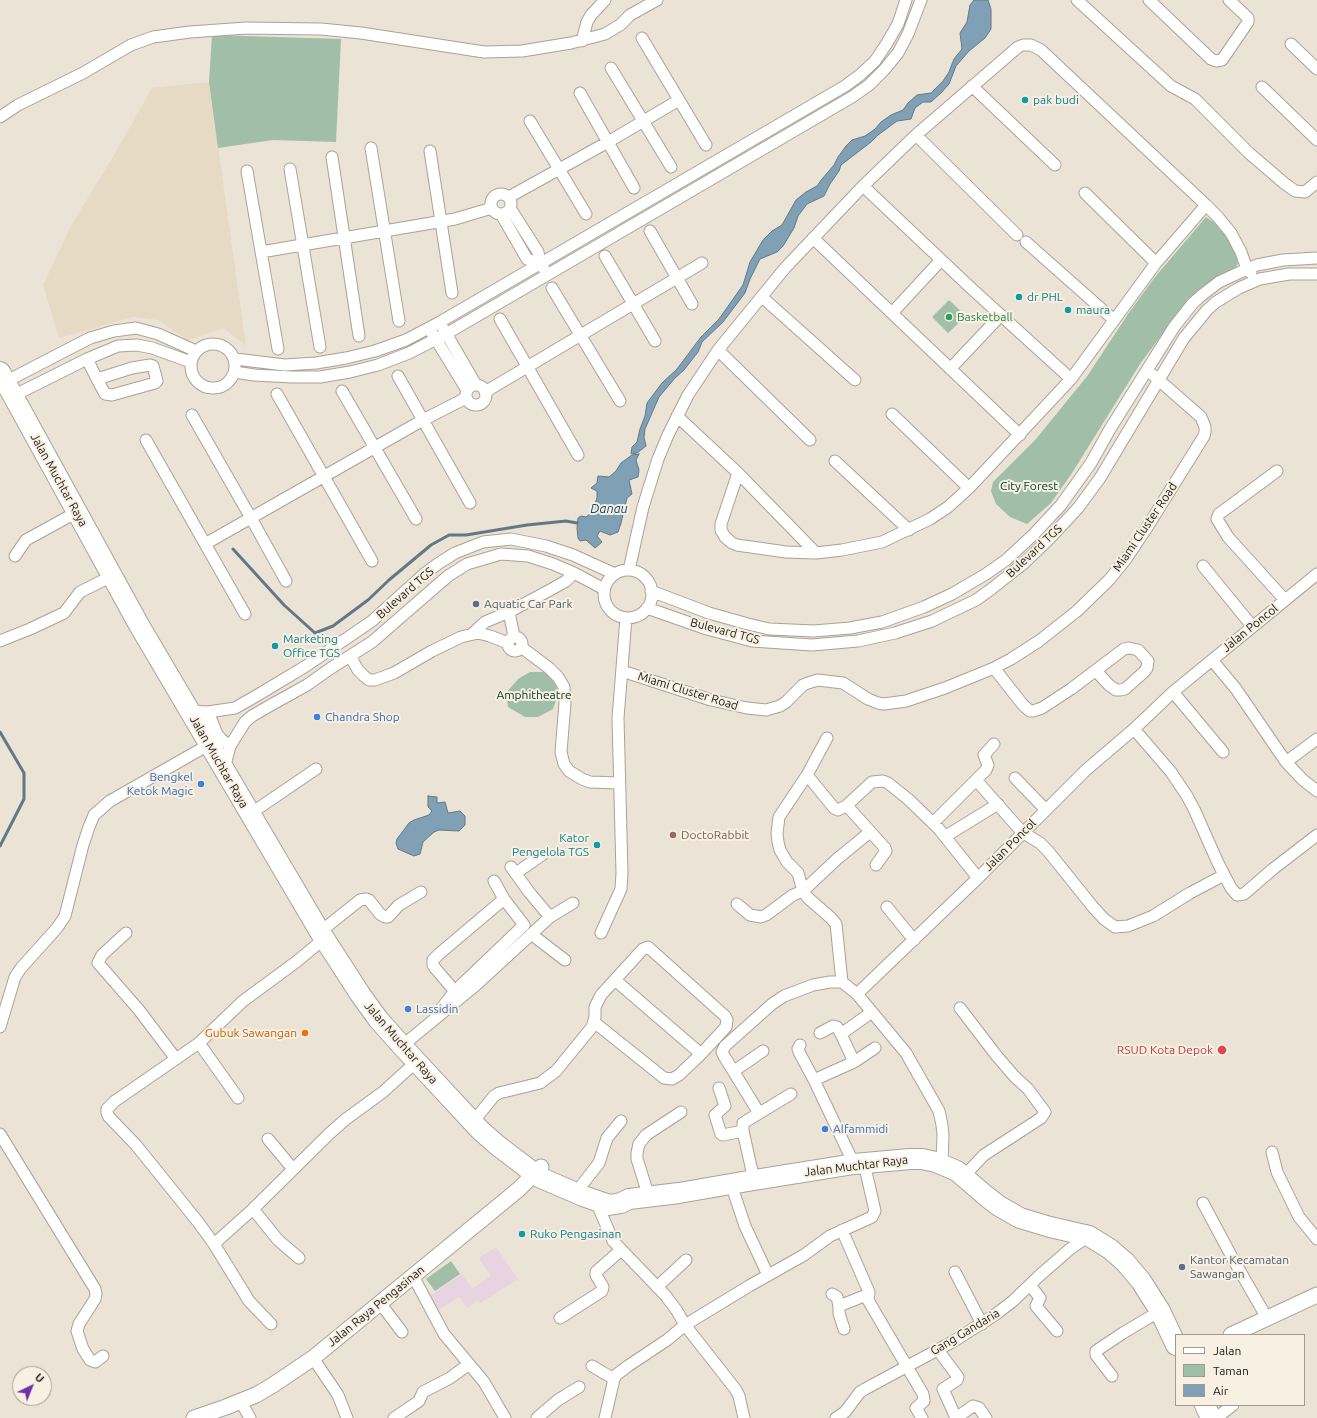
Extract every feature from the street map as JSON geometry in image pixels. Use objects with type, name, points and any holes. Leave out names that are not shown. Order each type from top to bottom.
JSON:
[{"type":"highway","name":"Jalan Muchtar Raya","points":[[5,386],[139,625],[199,711],[210,744],[224,769],[323,935],[369,1007],[416,1062],[474,1124],[497,1145],[538,1170],[546,1180],[590,1193],[609,1205],[621,1203],[629,1199],[859,1164],[910,1159],[929,1160],[957,1171],[999,1206],[1020,1218],[1089,1236],[1104,1244],[1125,1262],[1141,1281],[1160,1311],[1175,1343]]},
{"type":"highway","points":[[1205,1406],[1211,1418]]},
{"type":"main road","name":"Jalan Raya Pengasinan","points":[[194,1418],[241,1402],[273,1386],[313,1358],[496,1208],[538,1170]]},
{"type":"main road","points":[[1233,1334],[1317,1295]]},
{"type":"street","points":[[582,41],[587,22],[591,15],[605,0]]},
{"type":"street","points":[[0,117],[18,105],[83,73],[132,45],[154,37],[172,34],[246,28],[321,29],[484,52],[522,51],[582,41],[605,34],[624,22],[630,15],[657,0]]},
{"type":"street","points":[[235,360],[285,366],[316,363],[375,351],[406,340],[429,328],[845,86],[875,61],[887,44],[898,24],[906,0]]},
{"type":"street","points":[[235,372],[254,375],[320,377],[350,372],[378,365],[409,353],[446,334],[852,97],[869,85],[898,53],[908,34],[921,0]]},
{"type":"street","points":[[1078,0],[1171,86],[1195,99],[1249,153],[1284,183],[1295,191],[1305,192],[1317,182]]},
{"type":"street","points":[[1149,0],[1211,59],[1216,61],[1222,60],[1248,22],[1248,18],[1230,0]]},
{"type":"street","points":[[642,38],[706,145]]},
{"type":"street","points":[[629,570],[641,513],[658,459],[688,395],[718,350],[813,238],[863,186],[916,135],[1018,47],[1026,44],[1035,46],[1041,50],[1206,205],[1226,226],[1237,241],[1247,269],[1260,279]]},
{"type":"street","points":[[1291,44],[1317,69]]},
{"type":"street","points":[[611,68],[671,167]]},
{"type":"street","points":[[972,86],[1055,165]]},
{"type":"street","points":[[1262,87],[1317,140]]},
{"type":"street","points":[[580,94],[634,188]]},
{"type":"street","points":[[261,252],[455,220],[503,207],[558,169],[608,142],[679,100]]},
{"type":"street","points":[[530,121],[586,214]]},
{"type":"street","points":[[916,135],[1017,234]]},
{"type":"street","points":[[371,148],[399,321]]},
{"type":"street","points":[[430,151],[452,293]]},
{"type":"street","points":[[332,157],[359,336]]},
{"type":"street","points":[[290,169],[320,347]]},
{"type":"street","points":[[247,171],[278,349]]},
{"type":"street","points":[[863,186],[1001,316],[1071,379]]},
{"type":"street","points":[[1085,193],[1156,263]]},
{"type":"street","points":[[738,473],[721,524],[721,530],[725,537],[732,543],[756,549],[816,553],[842,550],[882,542],[930,519],[948,507],[969,488],[1071,379],[1156,263],[1206,205]]},
{"type":"street","points":[[503,207],[538,252],[540,264],[547,275]]},
{"type":"street","points":[[650,231],[692,304]]},
{"type":"street","points":[[813,238],[1020,435]]},
{"type":"street","points":[[1026,242],[1114,320]]},
{"type":"street","points":[[606,256],[655,341]]},
{"type":"street","name":"Bulevard TGS","points":[[651,591],[709,613],[769,628],[814,631],[863,626],[882,622],[924,607],[952,594],[1006,560],[1037,531],[1061,505],[1079,480],[1174,327],[1193,303],[1219,282],[1247,269],[1283,260],[1317,258]]},
{"type":"street","points":[[892,313],[941,260]]},
{"type":"street","points":[[205,544],[474,391],[527,367],[702,263]]},
{"type":"street","name":"Bulevard TGS","points":[[647,608],[707,629],[752,641],[812,645],[864,640],[895,633],[919,626],[976,600],[1010,576],[1048,541],[1094,488],[1184,338],[1207,310],[1216,302],[1239,288],[1260,279],[1289,274],[1317,274]]},
{"type":"street","points":[[552,288],[620,401]]},
{"type":"street","points":[[762,297],[855,380]]},
{"type":"street","points":[[950,369],[1001,316]]},
{"type":"street","points":[[500,319],[578,454]]},
{"type":"street","points":[[440,322],[474,391]]},
{"type":"street","points":[[5,386],[90,338],[114,331],[136,328],[158,334],[196,351]]},
{"type":"street","points":[[429,328],[474,391]]},
{"type":"street","points":[[5,386],[87,359],[118,346],[137,344],[191,362]]},
{"type":"street","points":[[206,344],[218,344],[228,349],[235,360],[235,372],[225,385],[208,388],[198,383],[192,373],[191,362],[196,351],[206,344]]},
{"type":"street","points":[[718,350],[810,440]]},
{"type":"street","points":[[87,359],[97,379],[105,394],[112,395],[155,383],[157,381],[153,366],[150,365],[132,368],[97,379]]},
{"type":"street","name":"Miami Cluster Road","points":[[622,671],[710,700],[747,708],[766,710],[780,706],[803,685],[813,681],[843,683],[868,699],[884,704],[906,701],[924,696],[994,668],[1039,641],[1077,611],[1108,580],[1126,559],[1204,436],[1205,427],[1201,417],[1146,371]]},
{"type":"street","points":[[398,376],[470,504]]},
{"type":"street","points":[[342,391],[416,519]]},
{"type":"street","points":[[277,394],[372,561]]},
{"type":"street","points":[[892,414],[969,488]]},
{"type":"street","points":[[192,415],[286,581]]},
{"type":"street","points":[[677,416],[738,473],[816,553]]},
{"type":"street","points":[[146,440],[245,614]]},
{"type":"street","points":[[835,461],[909,530]]},
{"type":"street","points":[[1277,471],[1220,514],[1217,519],[1228,537],[1285,600]]},
{"type":"street","points":[[15,556],[26,540],[77,512]]},
{"type":"street","points":[[1037,531],[1048,541]]},
{"type":"street","name":"Bulevard TGS","points":[[199,711],[235,708],[277,684],[372,621],[424,574],[439,563],[460,551],[483,542],[511,539],[546,546],[573,555],[615,574]]},
{"type":"street","name":"Bulevard TGS","points":[[224,769],[230,746],[245,722],[252,716],[316,680],[330,668],[377,638],[458,569],[471,563],[501,554],[515,554],[538,558],[574,573],[604,589]]},
{"type":"street","points":[[1203,566],[1252,626]]},
{"type":"street","points":[[623,570],[637,572],[644,576],[649,583],[651,600],[647,608],[641,614],[626,618],[618,616],[606,605],[604,589],[607,581],[615,574],[623,570]]},
{"type":"street","points":[[472,634],[485,622],[509,612],[550,590],[566,581],[574,573]]},
{"type":"street","name":"Jalan Poncol","points":[[857,994],[978,878],[1022,832],[1086,770],[1134,730],[1173,692],[1317,574]]},
{"type":"street","points":[[0,641],[64,613],[80,592],[112,576]]},
{"type":"street","points":[[509,612],[511,640]]},
{"type":"street","points":[[601,933],[621,889],[622,873],[618,718],[626,618]]},
{"type":"street","points":[[350,656],[358,670],[364,676],[369,680],[375,680],[394,673],[432,651],[461,637],[478,633],[511,640],[520,638],[522,641],[521,647],[550,668],[564,687],[565,703],[561,752],[564,764],[569,771],[590,782],[619,783]]},
{"type":"street","points":[[994,668],[1023,705],[1030,711],[1034,711],[1050,703],[1096,671],[1116,654],[1129,648],[1133,648],[1141,652],[1148,661],[1147,668],[1141,675],[1125,689],[1120,690],[1116,690],[1109,685],[1096,671]]},
{"type":"street","points":[[1212,660],[1236,689],[1286,762],[1303,780],[1317,791]]},
{"type":"street","points":[[306,666],[316,680]]},
{"type":"street","points":[[277,684],[283,698]]},
{"type":"street","points":[[1173,692],[1222,752]]},
{"type":"street","points":[[235,708],[245,722]]},
{"type":"street","points":[[199,711],[221,739],[230,746]]},
{"type":"street","points":[[1134,730],[1166,766],[1187,796],[1224,875],[1237,895],[1242,895],[1317,835]]},
{"type":"street","points":[[827,738],[806,775],[779,817],[776,833],[780,850],[787,862],[798,873],[803,891],[808,898],[832,918],[836,924],[842,982]]},
{"type":"street","points":[[1286,762],[1317,739]]},
{"type":"street","points":[[0,1027],[15,976],[57,928],[65,916],[85,839],[94,815],[110,802],[210,744]]},
{"type":"street","points":[[932,823],[976,780],[987,767],[984,756],[994,744]]},
{"type":"street","points":[[250,814],[316,769]]},
{"type":"street","points":[[806,775],[834,808],[838,810],[846,806],[872,782],[883,781],[888,783],[908,799],[946,836],[978,878]]},
{"type":"street","points":[[1015,778],[1046,810]]},
{"type":"street","points":[[976,780],[1022,832],[1040,843],[1093,907],[1104,919],[1115,927],[1128,926],[1152,916],[1224,875]]},
{"type":"street","points":[[946,836],[998,804]]},
{"type":"street","points":[[846,806],[886,850],[876,865]]},
{"type":"street","points":[[737,904],[750,915],[761,917],[766,915],[793,895],[803,891],[837,859],[870,832]]},
{"type":"street","points":[[542,855],[513,870],[550,917]]},
{"type":"street","points":[[402,1046],[442,1013],[458,994],[524,925],[504,899],[494,881]]},
{"type":"street","points":[[270,1324],[248,1300],[214,1244],[143,1154],[107,1112],[107,1108],[114,1101],[199,1043],[243,1000],[296,962],[360,900],[369,900],[385,918],[388,917],[399,905],[421,892]]},
{"type":"street","points":[[458,994],[435,968],[433,965],[433,960],[504,899]]},
{"type":"street","points":[[458,994],[532,934],[550,917],[573,902]]},
{"type":"street","points":[[887,907],[914,940]]},
{"type":"street","points":[[126,933],[102,955],[98,963],[139,1010],[176,1059]]},
{"type":"street","points":[[532,934],[565,960]]},
{"type":"street","points":[[474,1124],[494,1096],[499,1093],[540,1083],[556,1071],[592,1027],[594,1022],[595,1007],[601,995],[643,949],[648,947],[652,949],[725,1016],[727,1020],[726,1027],[701,1054],[679,1075],[672,1079],[664,1078],[594,1022]]},
{"type":"street","points":[[615,980],[701,1054]]},
{"type":"street","points":[[759,1113],[724,1056],[723,1050],[772,1004],[784,996],[813,985],[830,982],[842,982],[857,994],[906,1053],[939,1111],[942,1125],[942,1164]]},
{"type":"street","points":[[960,1008],[996,1055],[1028,1089],[1045,1112],[1041,1118],[984,1155],[968,1180]]},
{"type":"street","points":[[841,1034],[872,1012]]},
{"type":"street","points":[[820,1033],[833,1026],[838,1027],[854,1062]]},
{"type":"street","points":[[199,1043],[238,1098]]},
{"type":"street","points":[[605,1418],[616,1375],[667,1340],[685,1325],[804,1255],[826,1238],[872,1217],[875,1213],[859,1164],[799,1052],[798,1049],[800,1045]]},
{"type":"street","points":[[814,1080],[854,1062],[875,1048]]},
{"type":"street","points":[[734,1071],[763,1050]]},
{"type":"street","points":[[214,1244],[253,1209],[335,1128],[383,1092],[416,1062]]},
{"type":"street","points":[[719,1088],[725,1105],[715,1115],[721,1134],[723,1135],[743,1131]]},
{"type":"street","points":[[754,1180],[743,1131],[743,1123],[791,1094]]},
{"type":"street","points":[[649,1197],[637,1159],[636,1153],[639,1144],[646,1135],[681,1112]]},
{"type":"street","points":[[621,1121],[607,1138],[590,1193],[613,1241],[657,1287],[677,1311],[685,1325],[736,1390],[739,1396],[744,1418]]},
{"type":"street","points":[[0,1134],[95,1289],[95,1299],[79,1324],[77,1331],[83,1349],[90,1360],[95,1362],[103,1356]]},
{"type":"street","points":[[268,1139],[293,1169]]},
{"type":"street","points":[[1272,1152],[1277,1172],[1299,1217],[1317,1239]]},
{"type":"street","points":[[731,1184],[745,1226],[768,1275]]},
{"type":"street","points":[[1203,1203],[1267,1318]]},
{"type":"street","points":[[253,1209],[278,1240],[299,1258]]},
{"type":"street","points":[[842,1230],[869,1294],[868,1300],[925,1398],[923,1403],[916,1408],[922,1418]]},
{"type":"street","name":"Gang Gandaria","points":[[836,1418],[845,1412],[860,1392],[938,1350],[982,1324],[1013,1301],[1070,1249],[1089,1236]]},
{"type":"street","points":[[560,1318],[602,1291],[603,1287],[596,1275],[596,1272],[621,1250]]},
{"type":"street","points":[[657,1287],[686,1260]]},
{"type":"street","points":[[955,1272],[982,1324]]},
{"type":"street","points":[[413,1276],[444,1334],[491,1391],[505,1418]]},
{"type":"street","points":[[1030,1285],[1040,1298],[1036,1306],[1058,1331]]},
{"type":"street","points":[[832,1294],[837,1297],[839,1313],[844,1329]]},
{"type":"street","points":[[839,1306],[869,1294]]},
{"type":"street","points":[[380,1304],[402,1332]]},
{"type":"street","points":[[1112,1376],[1096,1355],[1096,1351],[1160,1311]]},
{"type":"street","points":[[938,1350],[958,1377],[957,1380],[943,1389],[956,1418],[973,1406],[979,1408],[986,1418]]},
{"type":"street","points":[[313,1358],[338,1395],[347,1418]]},
{"type":"street","points":[[394,1418],[420,1401],[423,1392],[450,1378],[469,1364]]},
{"type":"street","points":[[592,1366],[614,1379]]},
{"type":"street","points":[[537,1418],[558,1400],[579,1387]]},
{"type":"street","points":[[241,1402],[250,1418]]},
{"type":"street","points":[[1216,1418],[1232,1406]]},
{"type":"shaded area","points":[[209,82],[246,346],[224,328],[188,340],[158,320],[133,317],[59,338],[43,285],[72,224],[114,155],[152,88]]},
{"type":"shaded area","points":[[496,1247],[518,1279],[480,1303],[478,1300],[467,1308],[459,1297],[436,1312],[427,1298],[462,1274],[472,1289],[491,1276],[479,1258]]},
{"type":"green space","points":[[212,35],[341,39],[336,142],[273,140],[218,148],[209,82]]},
{"type":"green space","name":"City Forest","points":[[1206,217],[1220,226],[1233,248],[1238,263],[1235,269],[1200,289],[1172,321],[1140,364],[1072,473],[1051,503],[1027,524],[1010,517],[996,504],[991,491],[993,482],[1036,439],[1088,375],[1128,314],[1155,277]]},
{"type":"green space","name":"Basketball","points":[[949,300],[966,316],[948,333],[932,317]]},
{"type":"green space","name":"Amphitheatre","points":[[530,672],[545,672],[552,678],[559,692],[553,709],[538,717],[525,717],[508,707],[506,693],[518,679]]},
{"type":"green space","points":[[451,1261],[460,1274],[435,1291],[426,1279]]},
{"type":"water","points":[[974,0],[988,0],[991,9],[991,29],[985,38],[969,51],[956,66],[949,84],[931,102],[923,102],[915,108],[911,119],[897,121],[841,165],[824,196],[807,204],[798,216],[794,228],[783,246],[777,252],[760,259],[745,293],[723,322],[702,342],[698,352],[684,370],[659,397],[645,429],[644,437],[646,446],[637,453],[631,454],[632,447],[637,442],[645,416],[647,403],[662,383],[677,369],[701,337],[719,319],[743,285],[750,262],[763,240],[772,231],[782,225],[796,200],[817,186],[852,140],[865,136],[891,115],[903,110],[917,95],[931,93],[943,81],[949,72],[954,59],[962,49],[960,33],[967,22],[970,5]]},
{"type":"water","name":"Danau","points":[[639,454],[636,460],[639,470],[638,477],[629,480],[632,494],[627,498],[618,532],[610,535],[600,531],[597,536],[602,542],[595,548],[586,540],[580,541],[578,538],[577,528],[578,518],[581,516],[586,517],[592,512],[597,498],[597,491],[591,488],[597,483],[598,476],[609,477],[616,471],[621,463],[632,455]]},
{"type":"water","points":[[428,796],[437,797],[437,803],[445,802],[448,813],[460,811],[465,816],[465,825],[459,831],[439,830],[434,832],[423,842],[420,854],[414,856],[398,849],[396,843],[397,839],[409,823],[429,815],[432,811],[428,807]]},
{"type":"waterway","points":[[233,549],[284,605],[315,633],[333,626],[368,600],[389,580],[431,545],[449,535],[466,535],[527,525],[566,521],[577,523]]},
{"type":"waterway","points":[[0,732],[24,773],[24,799],[0,846]]},
{"type":"place","name":"pak budi","points":[[1025,100]]},
{"type":"place","name":"dr PHL","points":[[1019,297]]},
{"type":"place","name":"maura","points":[[1068,310]]},
{"type":"place","name":"Basketball","points":[[949,317]]},
{"type":"place","name":"Aquatic Car Park","points":[[476,604]]},
{"type":"place","name":"Marketing Office TGS","points":[[275,646]]},
{"type":"place","name":"Chandra Shop","points":[[317,717]]},
{"type":"place","name":"Bengkel Ketok Magic","points":[[201,784]]},
{"type":"place","name":"DoctoRabbit","points":[[673,835]]},
{"type":"place","name":"Kator Pengelola TGS","points":[[597,845]]},
{"type":"place","name":"Lassidin","points":[[408,1009]]},
{"type":"place","name":"Gubuk Sawangan","points":[[305,1033]]},
{"type":"place","name":"RSUD Kota Depok","points":[[1222,1050]]},
{"type":"place","name":"Alfammidi","points":[[825,1129]]},
{"type":"place","name":"Ruko Pengasinan","points":[[522,1234]]},
{"type":"place","name":"Kantor Kecamatan Sawangan","points":[[1182,1267]]}]
